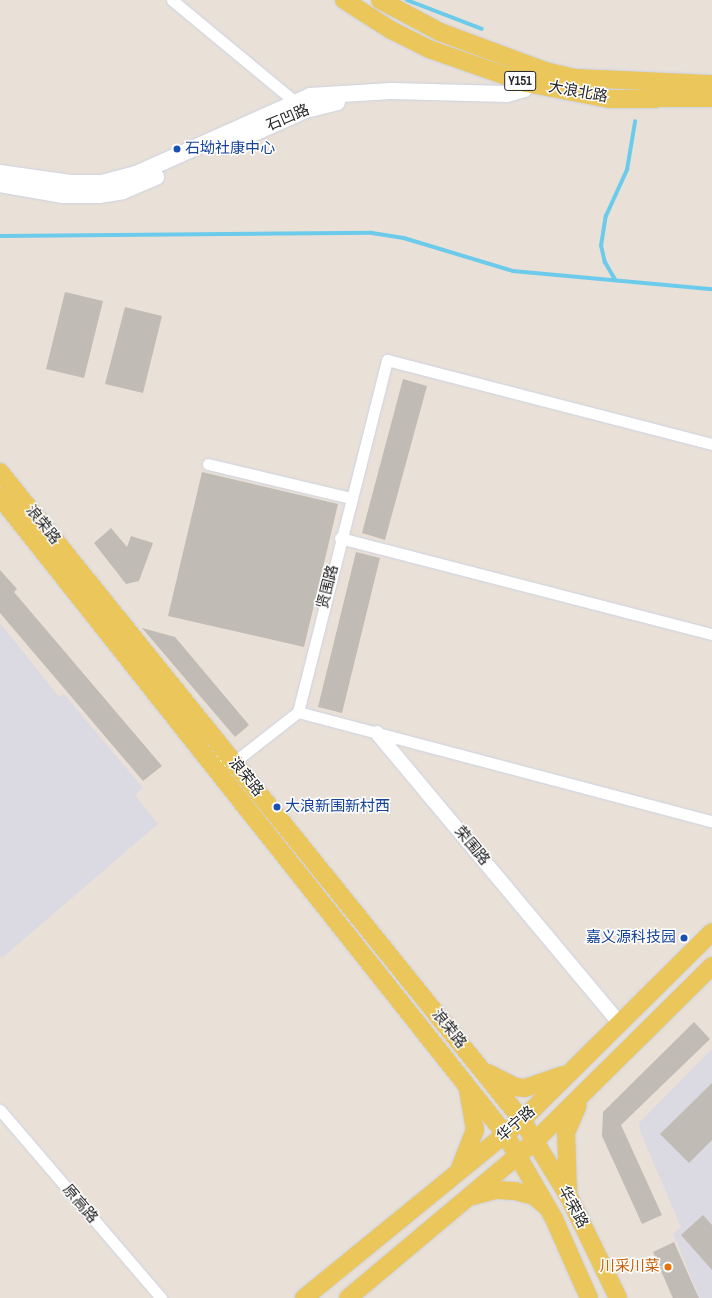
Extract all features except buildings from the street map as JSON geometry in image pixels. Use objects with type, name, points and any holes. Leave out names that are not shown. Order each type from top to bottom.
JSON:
[{"type":"main road","name":"大浪北路","points":[[344,0],[390,30],[429,49],[526,82],[610,99],[712,98]]},
{"type":"main road","name":"大浪北路","points":[[380,0],[440,32],[545,71],[575,78],[712,84]]},
{"type":"main road","name":"石凹路","points":[[0,184],[63,195],[123,191],[300,106],[310,96],[346,93],[516,93],[528,86],[526,82]]},
{"type":"main road","name":"石凹路","points":[[0,173],[70,183],[118,179],[300,106]]},
{"type":"main road","name":"浪荣路","points":[[1,476],[234,762],[522,1120]]},
{"type":"main road","name":"浪荣路","points":[[0,497],[505,1134]]},
{"type":"main road","points":[[0,509],[17,518]]},
{"type":"main road","name":"华宁路","points":[[304,1298],[522,1120],[619,1022],[712,932]]},
{"type":"main road","name":"华宁路","points":[[348,1298],[519,1156],[712,966]]},
{"type":"main road","points":[[476,1062],[495,1077],[518,1088],[541,1085],[570,1071]]},
{"type":"main road","points":[[455,1175],[464,1163],[475,1130],[473,1110],[464,1082]]},
{"type":"main road","points":[[570,1199],[566,1182],[566,1133],[588,1089]]},
{"type":"main road","name":"华荣路","points":[[522,1120],[570,1199],[618,1298]]},
{"type":"main road","name":"华荣路","points":[[505,1134],[519,1156],[548,1209],[589,1298]]},
{"type":"main road","points":[[468,1197],[496,1190],[518,1191],[534,1196],[548,1209]]},
{"type":"street","points":[[172,0],[300,106]]},
{"type":"street","name":"贤围路","points":[[298,712],[340,538],[387,360],[712,444]]},
{"type":"street","points":[[208,464],[351,498]]},
{"type":"street","points":[[340,538],[712,634]]},
{"type":"street","points":[[209,761],[234,762],[298,712],[712,821]]},
{"type":"street","name":"荣围路","points":[[377,733],[619,1022]]},
{"type":"street","name":"原高路","points":[[0,1110],[160,1298]]},
{"type":"shaded area","points":[[0,623],[59,697],[64,694],[143,788],[135,795],[158,824],[2,958],[0,955]]},
{"type":"shaded area","points":[[712,1049],[712,1298],[700,1298],[673,1234],[681,1227],[640,1131],[639,1123]]},
{"type":"waterway","points":[[407,0],[482,29]]},
{"type":"waterway","points":[[615,280],[605,263],[601,246],[606,216],[627,170],[635,122]]},
{"type":"waterway","points":[[0,236],[372,233],[404,238],[513,271],[712,289]]},
{"type":"place","name":"石坳社康中心","points":[[177,149]]},
{"type":"place","name":"大浪新围新村西","points":[[277,807]]},
{"type":"place","name":"嘉义源科技园","points":[[684,938]]},
{"type":"place","name":"川采川菜","points":[[668,1267]]}]
